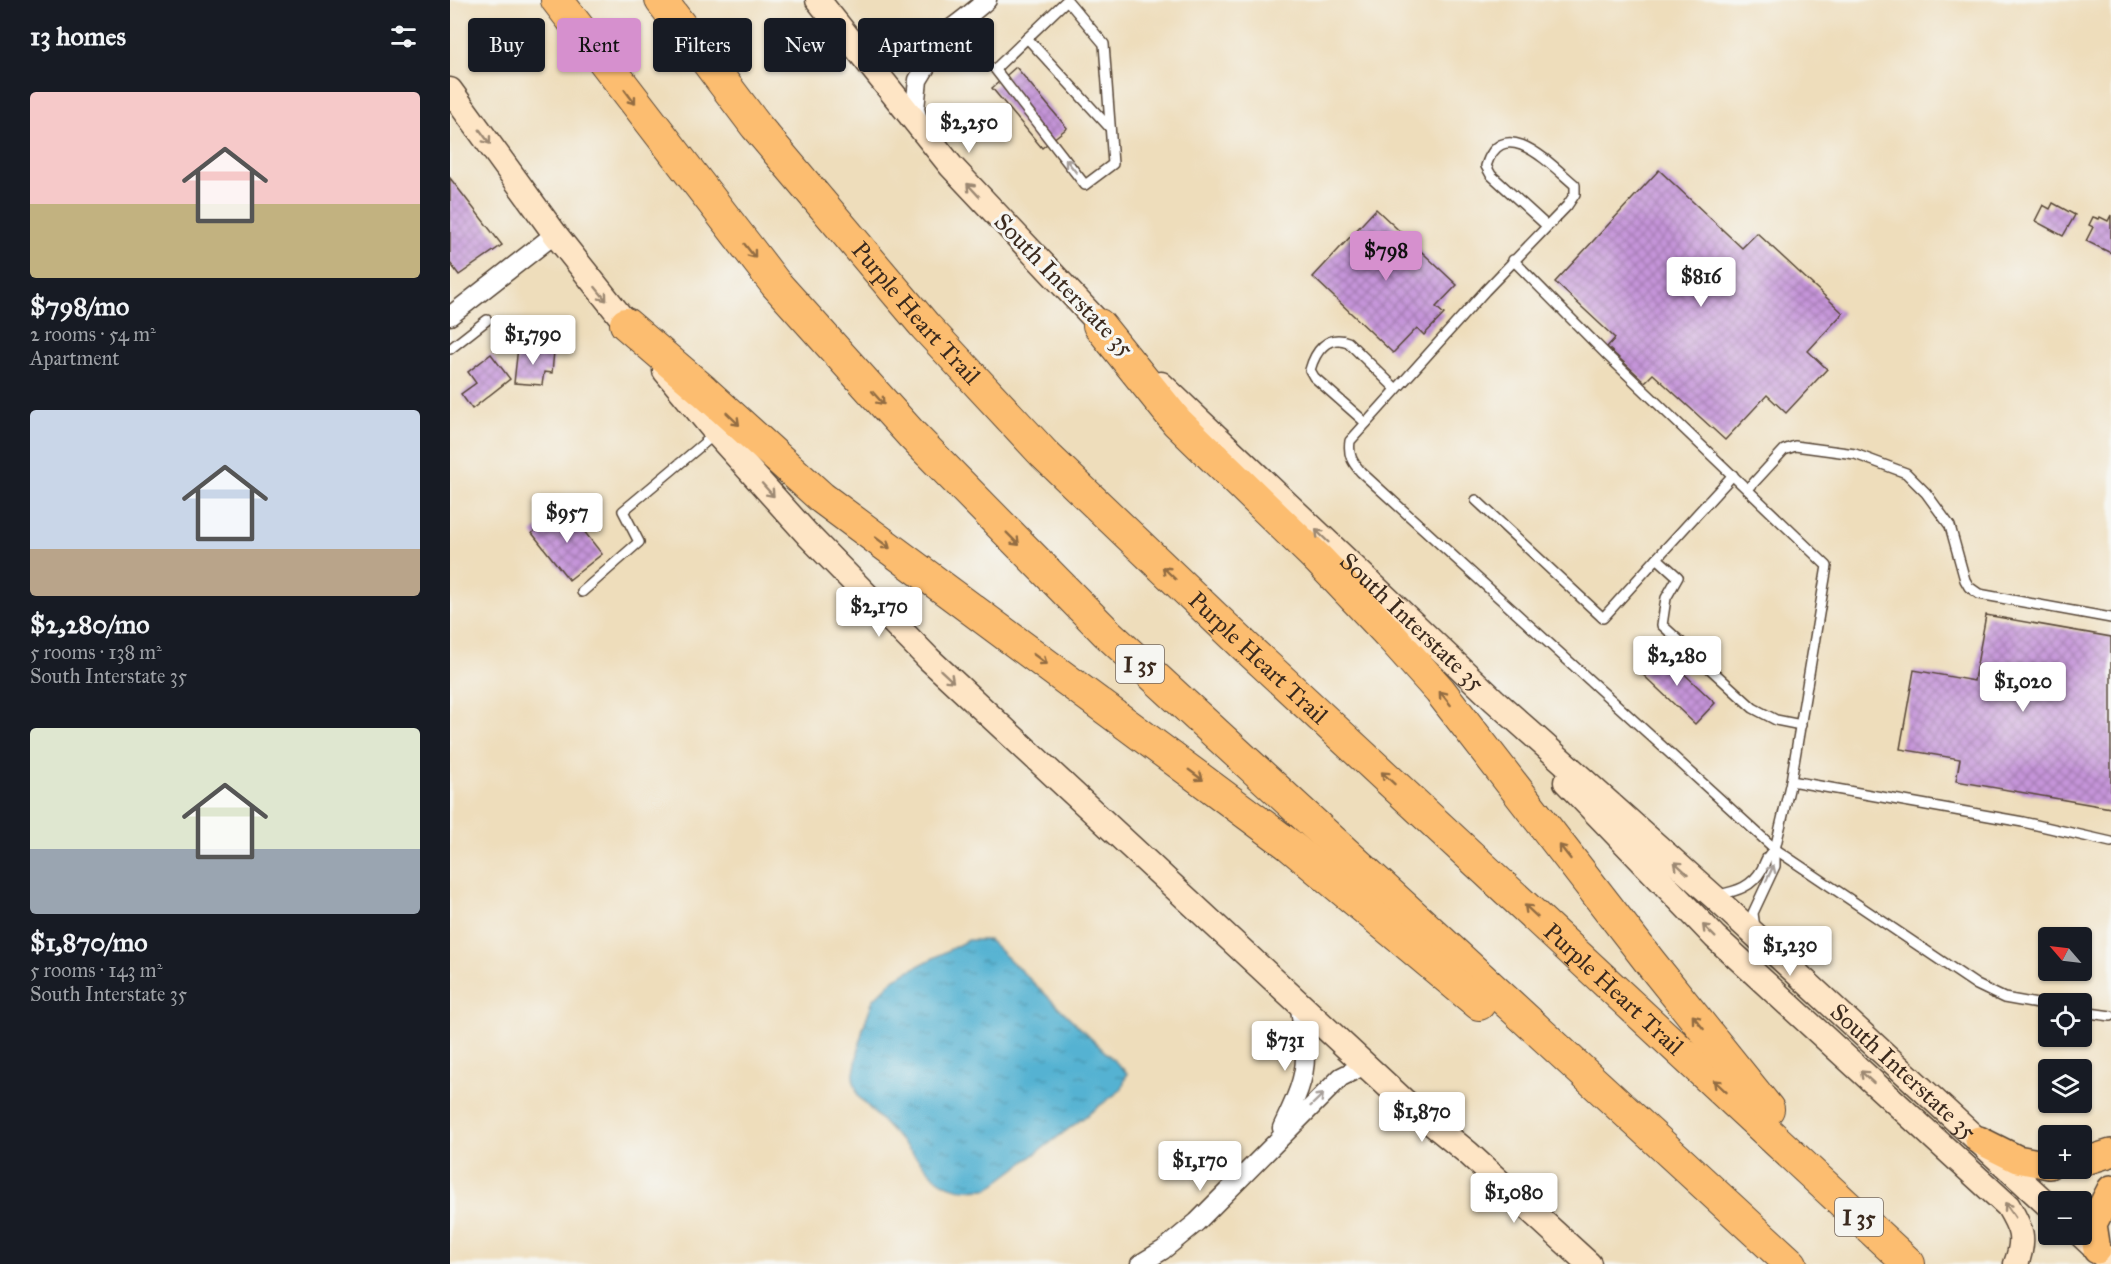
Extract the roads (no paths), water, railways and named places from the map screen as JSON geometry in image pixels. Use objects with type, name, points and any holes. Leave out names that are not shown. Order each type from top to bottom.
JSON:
[{"type":"highway","name":"I 35","points":[[557,0],[775,283],[912,435],[988,514],[1107,633],[1791,1264]]},
{"type":"highway","name":"Purple Heart Trail","points":[[660,0],[772,144],[925,326],[1044,454],[1248,649],[1909,1264]]},
{"type":"highway","points":[[626,324],[822,498],[1288,844],[1437,968],[1601,1117],[1782,1264]]},
{"type":"highway","points":[[1099,325],[1177,422],[1319,560],[1440,692],[1767,1109],[1808,1170]]},
{"type":"main road","name":"South Interstate 35","points":[[818,0],[951,166],[1099,325],[1494,700],[1757,936],[2038,1196]]},
{"type":"main road","points":[[450,90],[555,234],[626,324],[716,433],[808,535],[929,659],[1403,1100],[1468,1153],[1589,1264]]},
{"type":"main road","points":[[1494,700],[1583,802],[1715,937],[2008,1206],[2022,1229],[2022,1250],[2016,1264]]},
{"type":"main road","points":[[1978,1140],[2017,1159],[2038,1163]]},
{"type":"main road","points":[[2092,1159],[2111,1153]]},
{"type":"main road","points":[[2098,1250],[2093,1224],[2111,1189]]},
{"type":"street","points":[[964,18],[985,0]]},
{"type":"street","points":[[850,42],[858,45]]},
{"type":"street","points":[[922,131],[915,109],[918,80],[923,72]]},
{"type":"street","points":[[450,316],[555,234]]},
{"type":"street","points":[[1276,1141],[1295,1101],[1305,1058],[1300,1005]]},
{"type":"street","points":[[1140,1264],[1163,1250],[1197,1222],[1341,1077],[1365,1065]]},
{"type":"lane","points":[[1067,0],[1104,44],[1113,164],[1085,185],[995,69],[1027,38],[1067,0]]},
{"type":"lane","points":[[1027,38],[1110,128]]},
{"type":"lane","points":[[1547,226],[1491,175],[1486,166],[1496,146],[1502,143],[1515,143],[1530,148],[1575,185],[1575,194],[1567,206],[1514,260],[1350,441],[1348,451],[1352,462],[1775,849],[1977,985],[2004,998],[2038,1004]]},
{"type":"lane","points":[[1514,260],[1608,357],[1827,566],[1791,781],[1775,849],[1775,866],[1753,913],[1757,936]]},
{"type":"lane","points":[[450,349],[487,320]]},
{"type":"lane","points":[[1366,423],[1314,377],[1310,370],[1318,350],[1328,342],[1341,339],[1348,342],[1396,389]]},
{"type":"lane","points":[[582,592],[639,542],[623,511],[716,433]]},
{"type":"lane","points":[[1748,489],[1784,450],[1795,446],[1855,453],[1906,473],[1926,493],[1950,526],[1965,580],[1969,587],[1979,594],[2111,618]]},
{"type":"lane","points":[[1476,500],[1603,618],[1733,475]]},
{"type":"lane","points":[[1657,558],[1678,577],[1666,598],[1662,625],[1754,708],[1776,720],[1801,725]]},
{"type":"lane","points":[[1791,781],[2024,822],[2111,842]]},
{"type":"lane","points":[[1713,896],[1735,892],[1751,884],[1762,868],[1766,856],[1775,849]]},
{"type":"lane","points":[[2092,1014],[2111,1016]]},
{"type":"water","points":[[968,940],[989,940],[1127,1073],[1122,1089],[988,1189],[972,1190],[953,1187],[934,1176],[858,1096],[853,1078],[863,1028],[873,1000],[895,978]]}]
